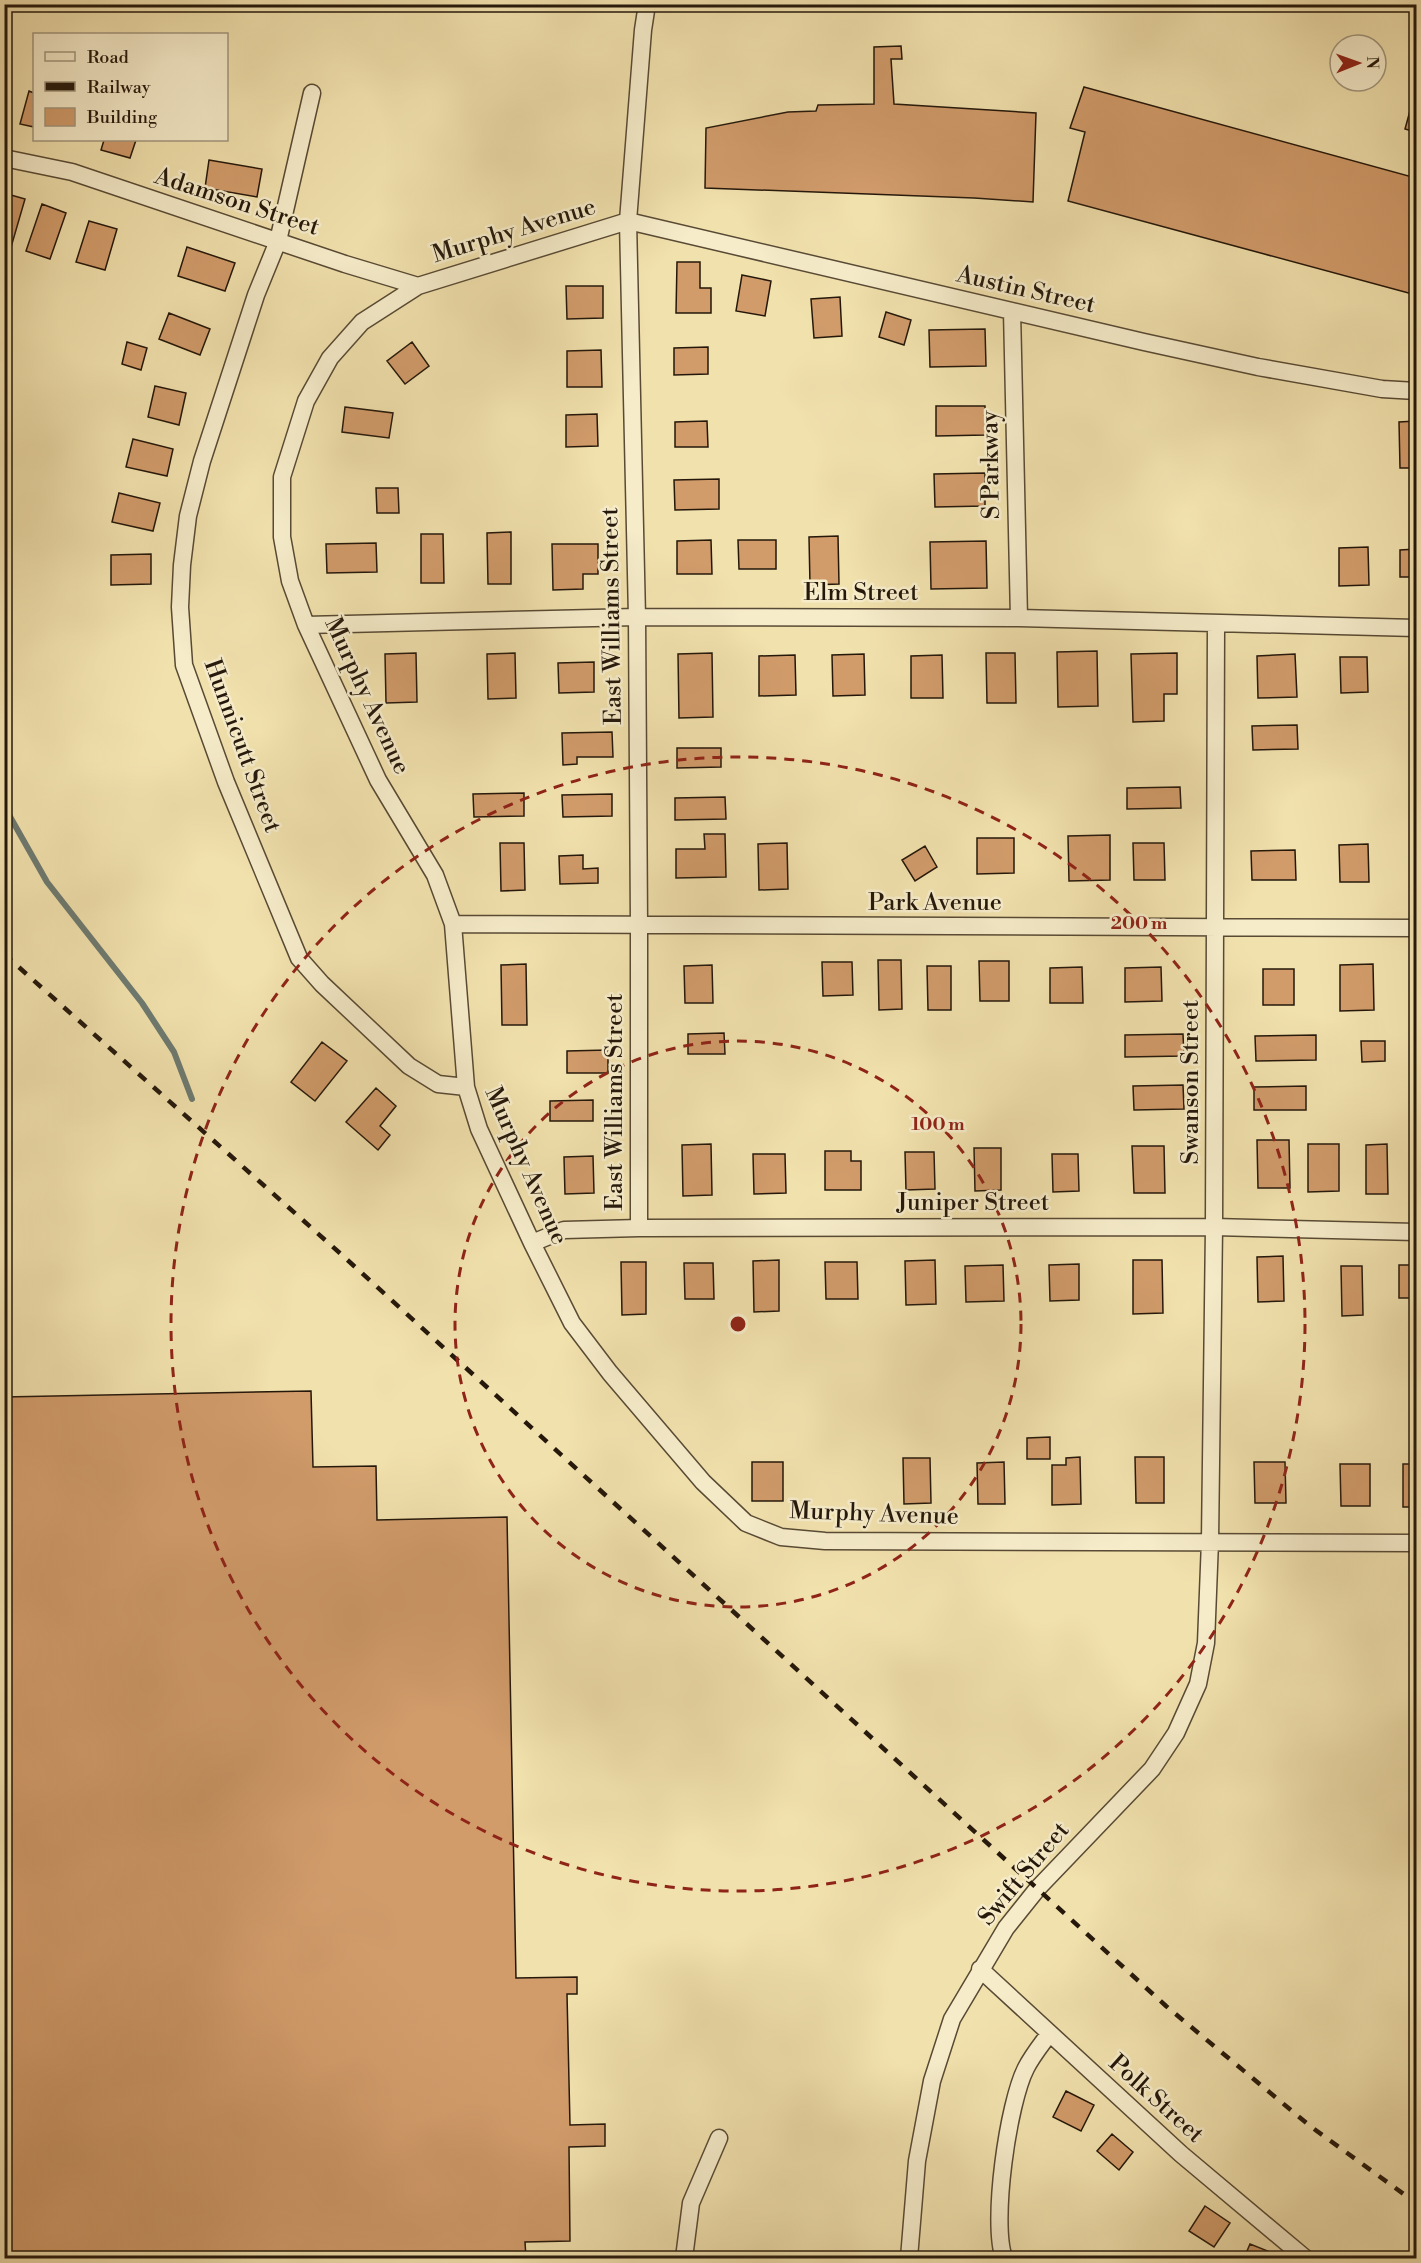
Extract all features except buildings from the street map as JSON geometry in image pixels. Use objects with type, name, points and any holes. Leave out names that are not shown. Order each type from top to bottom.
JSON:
[{"type":"street","name":"East Williams Street","points":[[639,1228],[636,617],[628,221],[646,4]]},
{"type":"street","name":"Hunnicutt Street","points":[[312,93],[278,241],[256,295],[202,461],[188,516],[180,607],[184,664],[226,782],[299,958],[322,984],[409,1066],[438,1084],[465,1087]]},
{"type":"street","name":"Adamson Street","points":[[4,158],[72,172],[345,264],[418,286]]},
{"type":"street","name":"Murphy Avenue","points":[[628,221],[418,286],[362,322],[330,358],[306,401],[282,477],[282,537],[290,580],[306,625],[378,780],[435,875],[453,924],[465,1087],[479,1129],[572,1323],[610,1372],[704,1482],[746,1524],[781,1537],[825,1541],[1416,1543]]},
{"type":"street","name":"Austin Street","points":[[628,221],[1258,367],[1382,389],[1416,391]]},
{"type":"street","name":"S Parkway","points":[[1012,311],[1019,618]]},
{"type":"street","name":"Elm Street","points":[[306,625],[636,617],[1019,618],[1416,628]]},
{"type":"street","name":"Swanson Street","points":[[1210,1541],[1216,929],[1216,624]]},
{"type":"street","name":"Park Avenue","points":[[453,924],[1216,929],[1416,928]]},
{"type":"street","name":"Juniper Street","points":[[532,1243],[564,1230],[639,1228],[1214,1227],[1416,1232]]},
{"type":"street","name":"Swift Street","points":[[909,2259],[917,2162],[932,2081],[952,2019],[1006,1928],[1038,1888],[1152,1768],[1176,1733],[1198,1684],[1206,1643],[1210,1541]]},
{"type":"street","name":"Polk Street","points":[[980,1970],[1181,2154],[1305,2259]]},
{"type":"street","points":[[1004,2259],[999,2205],[1014,2100],[1025,2069],[1049,2034]]},
{"type":"street","points":[[684,2259],[691,2203],[719,2138]]},
{"type":"waterway","points":[[4,806],[47,882],[142,1003],[174,1052],[192,1099]]},
{"type":"railway","points":[[4,954],[342,1255],[1166,2006],[1310,2126],[1416,2203]]}]
